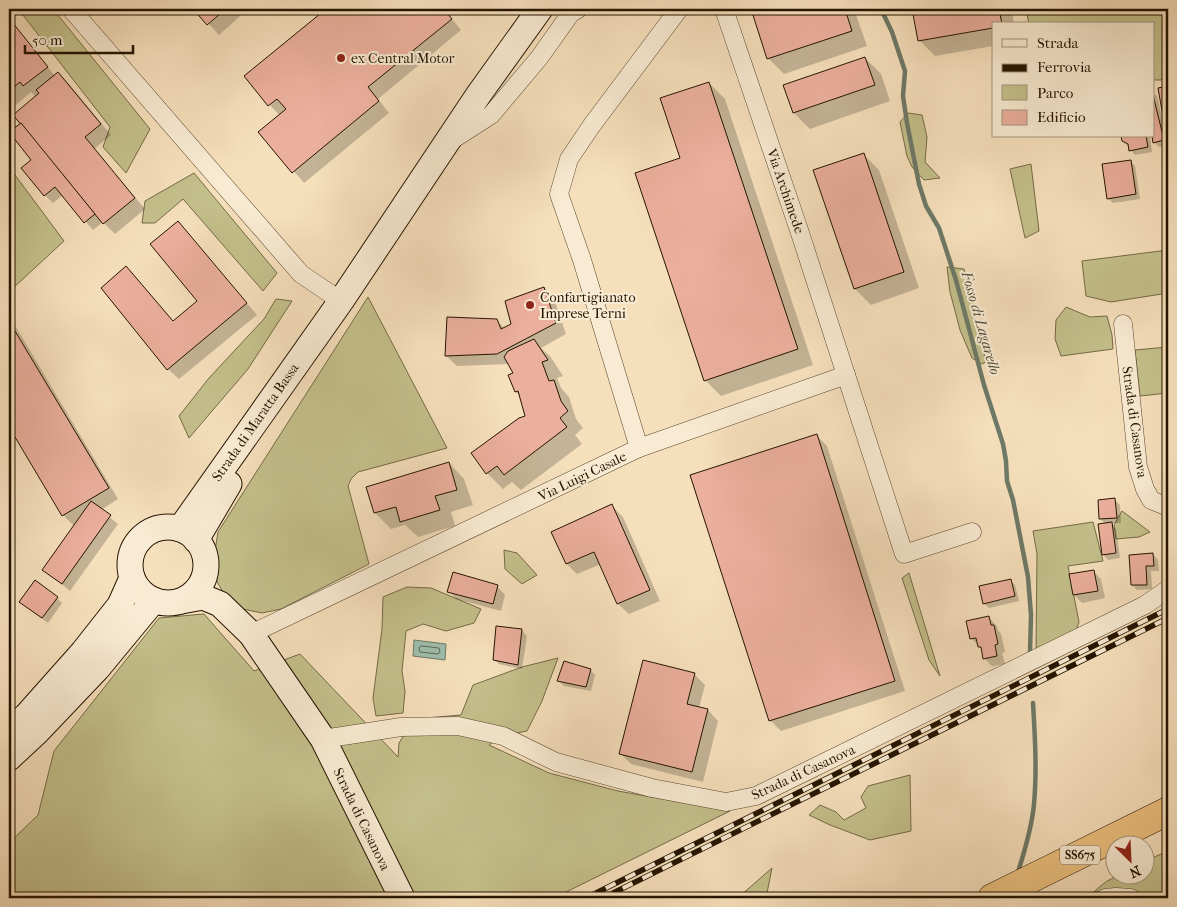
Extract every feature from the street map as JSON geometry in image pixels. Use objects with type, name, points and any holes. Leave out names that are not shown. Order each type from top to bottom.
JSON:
[{"type":"highway","name":"SS675","points":[[992,898],[1168,811]]},
{"type":"highway","points":[[1154,836],[1168,829]]},
{"type":"highway","name":"SS675","points":[[1027,898],[1104,861]]},
{"type":"main road","name":"Strada di Maratta Bassa","points":[[188,534],[335,308],[445,144],[540,9]]},
{"type":"main road","points":[[168,527],[188,534],[202,549],[206,559],[206,570],[203,580],[190,596],[181,600],[163,602],[145,595],[137,587],[132,578],[130,566],[132,554],[137,544],[145,535],[156,529],[168,527]]},
{"type":"main road","name":"Strada di Casanova","points":[[206,570],[220,604]]},
{"type":"main road","points":[[9,730],[27,715],[83,652],[120,605],[132,578]]},
{"type":"main road","name":"Strada di Casanova","points":[[181,600],[203,597],[220,604],[251,634],[323,739],[402,898]]},
{"type":"main road","points":[[9,758],[38,731],[97,669],[154,600]]},
{"type":"street","points":[[71,9],[301,274],[335,308]]},
{"type":"street","name":"Strada di Maratta Bassa","points":[[445,144],[491,115],[539,58],[571,13],[578,9]]},
{"type":"street","name":"Via Luigi Casale","points":[[251,634],[639,448],[582,260],[559,194],[569,159],[592,125],[679,9]]},
{"type":"street","name":"Via Archimede","points":[[724,9],[797,223],[904,554],[972,532]]},
{"type":"street","name":"Strada di Casanova","points":[[1123,324],[1138,467],[1145,489],[1151,500],[1168,507]]},
{"type":"street","points":[[639,448],[846,374]]},
{"type":"street","name":"Strada di Casanova","points":[[323,739],[401,727],[458,726],[503,736],[556,762],[652,788],[726,802],[749,798],[783,784],[1119,618],[1145,605],[1168,589]]},
{"type":"street","points":[[1105,898],[1131,898]]},
{"type":"green space","points":[[9,9],[53,9],[150,129],[126,173],[103,147],[110,127],[19,10],[9,17]]},
{"type":"green space","points":[[1026,9],[1168,9],[1168,80],[1154,80],[1154,22],[1029,22]]},
{"type":"green space","points":[[908,113],[922,115],[927,137],[925,162],[940,178],[924,180],[912,167],[907,156],[900,122]]},
{"type":"green space","points":[[1031,164],[1039,231],[1025,238],[1010,169]]},
{"type":"green space","points":[[9,167],[64,241],[12,289],[9,288]]},
{"type":"green space","points":[[194,173],[277,273],[263,291],[183,199],[155,223],[142,223],[145,201]]},
{"type":"green space","points":[[1168,250],[1168,293],[1111,302],[1086,296],[1082,261]]},
{"type":"green space","points":[[947,267],[964,269],[986,362],[982,364],[972,358],[960,330],[950,292]]},
{"type":"green space","points":[[368,297],[447,448],[358,472],[351,479],[348,486],[369,564],[281,609],[262,613],[243,609],[228,600],[217,582],[214,557],[218,532]]},
{"type":"green space","points":[[276,299],[292,301],[248,369],[189,438],[179,416],[209,378],[264,319]]},
{"type":"green space","points":[[1066,307],[1090,317],[1107,316],[1112,335],[1113,349],[1061,356],[1055,339],[1056,320]]},
{"type":"green space","points":[[1168,347],[1168,393],[1140,396],[1135,350]]},
{"type":"green space","points":[[1122,511],[1150,532],[1139,537],[1116,539],[1114,525]]},
{"type":"green space","points":[[1093,522],[1103,561],[1068,566],[1079,622],[1074,636],[1036,651],[1037,554],[1033,531]]},
{"type":"green space","points":[[504,550],[517,553],[537,575],[522,584],[505,569]]},
{"type":"green space","points":[[909,573],[940,676],[929,660],[902,578]]},
{"type":"green space","points":[[407,587],[431,588],[481,609],[474,623],[446,631],[423,624],[406,631],[402,671],[405,691],[403,713],[376,716],[373,698],[382,629],[383,597]]},
{"type":"green space","points":[[204,614],[254,671],[300,654],[398,757],[399,743],[414,719],[461,715],[473,685],[522,667],[558,658],[542,701],[527,731],[501,736],[489,745],[549,773],[618,791],[730,811],[554,898],[9,898],[9,843],[38,815],[54,751],[159,618]]},
{"type":"green space","points":[[910,775],[911,831],[870,840],[809,815],[820,805],[836,812],[844,820],[866,808],[861,797],[868,786]]},
{"type":"green space","points":[[1168,851],[1168,895],[1160,896],[1124,891],[1094,892],[1104,884],[1154,884],[1154,857]]},
{"type":"green space","points":[[772,868],[766,898],[737,898],[740,896]]},
{"type":"water","points":[[414,640],[446,644],[445,660],[413,656]]},
{"type":"building","points":[[193,9],[226,9],[207,25]]},
{"type":"building","points":[[326,9],[444,9],[452,19],[368,87],[379,101],[292,173],[258,132],[286,109],[277,99],[268,106],[244,76]]},
{"type":"building","points":[[751,9],[845,9],[852,31],[767,59]]},
{"type":"building","points":[[912,9],[999,9],[1002,22],[992,22],[992,28],[918,41]]},
{"type":"building","points":[[9,18],[48,67],[23,86],[20,82],[9,91]]},
{"type":"building","points":[[865,57],[875,85],[793,113],[783,85]]},
{"type":"building","points":[[58,72],[101,124],[85,137],[135,198],[103,224],[13,115],[39,93],[36,90]]},
{"type":"building","points":[[709,82],[798,349],[704,381],[635,173],[680,158],[660,98]]},
{"type":"building","points":[[1168,86],[1168,139],[1167,139],[1158,88]]},
{"type":"building","points":[[1154,99],[1164,140],[1153,143],[1152,138],[1154,138]]},
{"type":"building","points":[[21,123],[95,214],[84,223],[55,187],[44,196],[21,168],[31,160],[9,132]]},
{"type":"building","points":[[1121,138],[1146,138],[1148,147],[1129,151],[1128,144],[1122,141]]},
{"type":"building","points":[[864,153],[904,272],[854,289],[813,170]]},
{"type":"building","points":[[1131,160],[1136,194],[1107,199],[1102,164]]},
{"type":"building","points":[[178,221],[247,303],[167,370],[101,288],[126,266],[173,321],[197,301],[150,244]]},
{"type":"building","points":[[544,287],[556,323],[497,354],[445,356],[447,317],[497,319],[501,329],[511,324],[505,301]]},
{"type":"building","points":[[9,321],[109,488],[62,516],[9,427]]},
{"type":"building","points":[[534,339],[548,360],[542,362],[549,381],[554,380],[561,401],[568,411],[560,418],[567,427],[504,475],[497,466],[486,474],[471,453],[519,418],[525,416],[518,391],[515,392],[508,375],[513,373],[504,357],[508,351]]},
{"type":"building","points":[[817,434],[895,681],[769,721],[690,475]]},
{"type":"building","points":[[449,462],[457,490],[435,496],[440,510],[400,522],[396,507],[374,513],[366,487]]},
{"type":"building","points":[[1115,498],[1117,518],[1099,519],[1098,500]]},
{"type":"building","points":[[91,501],[111,515],[62,584],[42,570]]},
{"type":"building","points":[[612,504],[650,590],[617,604],[594,552],[566,564],[551,532]]},
{"type":"building","points":[[1112,522],[1116,553],[1102,555],[1098,524]]},
{"type":"building","points":[[1153,553],[1154,566],[1146,566],[1147,585],[1131,585],[1129,555]]},
{"type":"building","points":[[1094,570],[1098,591],[1073,595],[1069,574]]},
{"type":"building","points":[[453,572],[498,585],[493,604],[447,592]]},
{"type":"building","points":[[1011,579],[1015,596],[983,604],[979,586]]},
{"type":"building","points":[[35,580],[58,597],[42,618],[19,602]]},
{"type":"building","points":[[989,616],[991,625],[994,625],[998,644],[995,645],[997,656],[983,659],[981,647],[978,647],[976,638],[970,639],[966,621]]},
{"type":"building","points":[[496,626],[522,629],[518,665],[493,660]]},
{"type":"building","points":[[643,660],[695,673],[687,704],[708,709],[692,772],[619,754]]},
{"type":"building","points":[[564,661],[591,669],[586,687],[557,681]]},
{"type":"waterway","name":"Fosso di Lagarello","points":[[881,9],[892,32],[905,71],[903,96],[919,184],[926,206],[939,228],[956,280],[984,385],[1003,444],[1007,481],[1013,500],[1028,577],[1031,615],[1030,652]]},
{"type":"waterway","name":"Fosso di Lagarello","points":[[1018,872],[1026,847],[1034,804],[1036,767],[1033,703]]},
{"type":"railway","points":[[586,898],[1168,609]]},
{"type":"railway","points":[[603,898],[1168,618]]},
{"type":"place","name":"ex Central Motor","points":[[341,58]]},
{"type":"place","name":"Confartigianato Imprese Terni","points":[[530,305]]}]
